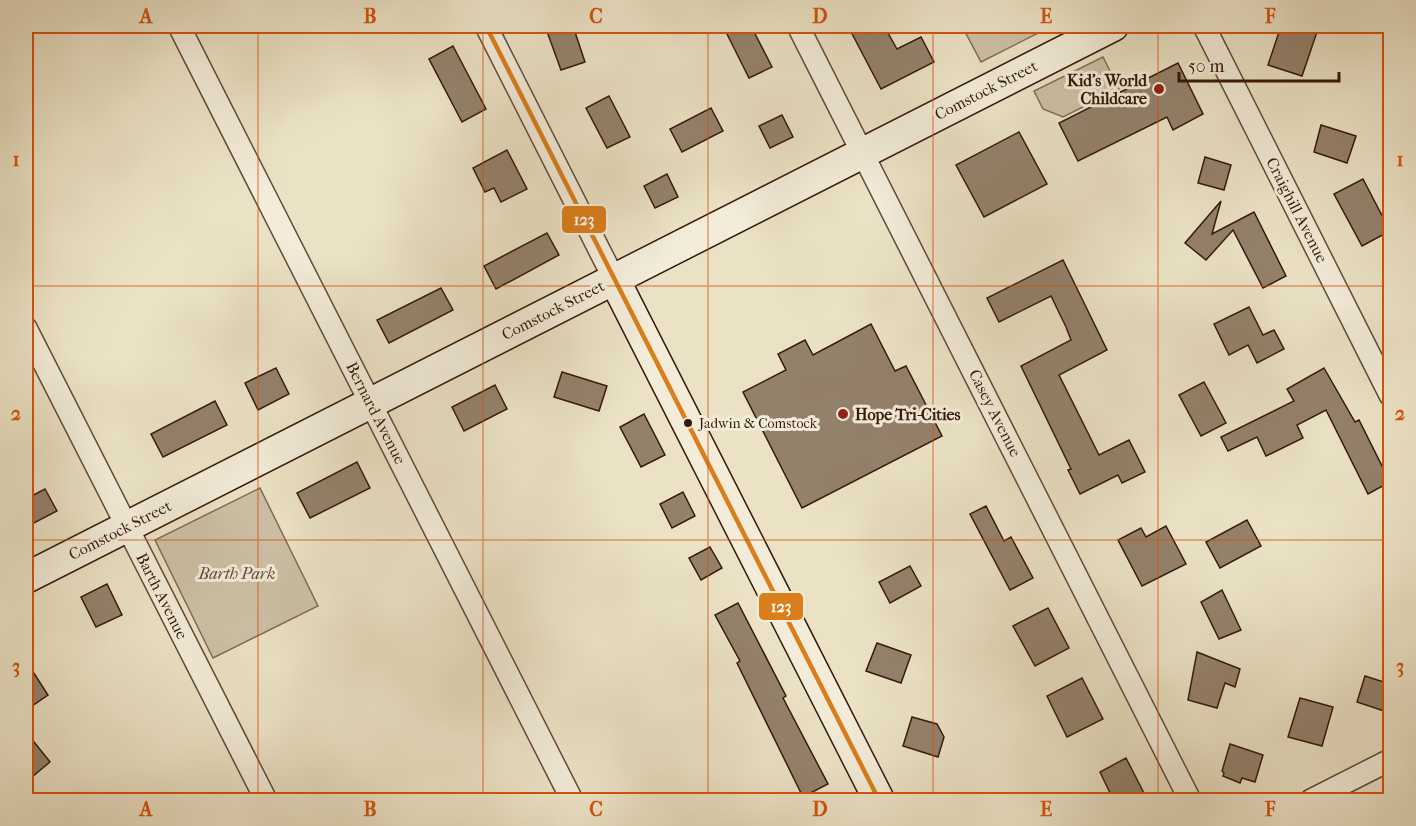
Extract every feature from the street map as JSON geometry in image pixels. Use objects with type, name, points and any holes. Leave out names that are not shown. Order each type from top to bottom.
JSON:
[{"type":"street","name":"Bernard Avenue","points":[[179,26],[572,801]]},
{"type":"street","points":[[486,26],[879,801]]},
{"type":"street","name":"Casey Avenue","points":[[798,26],[1190,801]]},
{"type":"street","name":"Comstock Street","points":[[26,578],[1113,26]]},
{"type":"street","name":"Craighill Avenue","points":[[1204,26],[1390,395]]},
{"type":"street","name":"Barth Avenue","points":[[26,328],[266,801]]},
{"type":"street","points":[[1311,801],[1390,760]]},
{"type":"green space","points":[[962,26],[1052,26],[981,62]]},
{"type":"green space","points":[[1103,57],[1119,89],[1063,117],[1043,109],[1034,91]]},
{"type":"green space","name":"Barth Park","points":[[260,488],[318,606],[213,658],[155,540]]},
{"type":"building","points":[[545,26],[573,26],[585,62],[561,70]]},
{"type":"building","points":[[723,26],[751,26],[772,67],[749,78]]},
{"type":"building","points":[[848,26],[884,26],[897,49],[921,37],[934,62],[881,89]]},
{"type":"building","points":[[1281,26],[1319,26],[1302,76],[1268,65]]},
{"type":"building","points":[[453,46],[486,109],[462,122],[429,59]]},
{"type":"building","name":"Kid's World Childcare","points":[[1178,63],[1203,114],[1173,130],[1167,117],[1078,161],[1059,123]]},
{"type":"building","points":[[609,96],[630,137],[607,148],[586,108]]},
{"type":"building","points":[[711,108],[723,131],[682,152],[670,129]]},
{"type":"building","points":[[782,115],[793,137],[770,148],[759,126]]},
{"type":"building","points":[[1321,125],[1356,136],[1347,163],[1314,152]]},
{"type":"building","points":[[1019,132],[1047,184],[984,217],[956,165]]},
{"type":"building","points":[[507,150],[527,189],[501,202],[494,188],[485,192],[473,168]]},
{"type":"building","points":[[1205,157],[1231,165],[1224,190],[1198,183]]},
{"type":"building","points":[[667,174],[678,197],[655,208],[644,186]]},
{"type":"building","points":[[1363,179],[1390,231],[1362,246],[1334,194]]},
{"type":"building","points":[[1221,201],[1212,234],[1254,212],[1286,276],[1263,288],[1233,230],[1206,260],[1185,243]]},
{"type":"building","points":[[547,233],[559,255],[496,289],[484,266]]},
{"type":"building","points":[[1063,260],[1107,350],[1059,375],[1099,455],[1129,440],[1145,472],[1122,483],[1118,475],[1080,494],[1068,470],[1071,469],[1021,366],[1071,340],[1066,327],[1051,296],[999,322],[987,298]]},
{"type":"building","points":[[441,288],[453,310],[389,343],[377,320]]},
{"type":"building","points":[[1249,307],[1263,335],[1274,330],[1284,349],[1257,363],[1248,345],[1229,355],[1214,324]]},
{"type":"building","name":"Hope Tri-Cities","points":[[871,324],[895,371],[906,366],[942,436],[802,508],[743,392],[786,370],[778,354],[805,340],[813,355]]},
{"type":"building","points":[[276,368],[289,394],[258,410],[245,383]]},
{"type":"building","points":[[1324,368],[1355,422],[1359,420],[1390,482],[1368,494],[1326,410],[1297,425],[1303,438],[1266,456],[1257,437],[1228,451],[1221,437],[1294,401],[1287,389]]},
{"type":"building","points":[[562,372],[607,386],[599,411],[554,397]]},
{"type":"building","points":[[1204,382],[1226,423],[1201,436],[1179,395]]},
{"type":"building","points":[[495,385],[507,409],[464,431],[452,407]]},
{"type":"building","points":[[215,401],[227,425],[163,457],[151,434]]},
{"type":"building","points":[[644,414],[665,455],[641,467],[620,427]]},
{"type":"building","points":[[357,462],[370,488],[310,518],[297,493]]},
{"type":"building","points":[[45,489],[57,511],[26,527],[26,499]]},
{"type":"building","points":[[683,492],[695,516],[672,528],[660,504]]},
{"type":"building","points":[[986,506],[1004,541],[1011,537],[1033,578],[1010,590],[970,514]]},
{"type":"building","points":[[1247,520],[1261,546],[1220,568],[1206,542]]},
{"type":"building","points":[[1166,526],[1186,564],[1142,586],[1118,540],[1141,528],[1146,537]]},
{"type":"building","points":[[710,547],[722,568],[701,580],[689,558]]},
{"type":"building","points":[[910,566],[921,586],[890,603],[879,582]]},
{"type":"building","points":[[107,584],[122,615],[96,627],[81,597]]},
{"type":"building","points":[[1222,590],[1241,630],[1219,639],[1201,602]]},
{"type":"building","points":[[738,603],[786,696],[783,698],[828,784],[803,797],[737,663],[740,661],[715,615]]},
{"type":"building","points":[[1048,608],[1069,648],[1035,666],[1013,626]]},
{"type":"building","points":[[877,643],[911,655],[901,683],[866,671]]},
{"type":"building","points":[[1197,652],[1240,669],[1235,687],[1225,683],[1217,708],[1188,700]]},
{"type":"building","points":[[26,661],[48,695],[26,710]]},
{"type":"building","points":[[1365,676],[1390,684],[1390,713],[1357,702]]},
{"type":"building","points":[[1082,678],[1103,719],[1067,737],[1047,696]]},
{"type":"building","points":[[1300,698],[1333,707],[1322,746],[1288,737]]},
{"type":"building","points":[[912,717],[937,724],[944,737],[938,757],[903,746]]},
{"type":"building","points":[[26,732],[50,762],[26,782]]},
{"type":"building","points":[[1230,744],[1263,755],[1255,782],[1242,778],[1240,783],[1223,776],[1222,771]]},
{"type":"building","points":[[1126,758],[1148,801],[1114,801],[1100,772]]},
{"type":"transit line","name":"123","points":[[486,26],[879,800]]},
{"type":"place","name":"Kid's World Childcare","points":[[1159,89]]},
{"type":"place","name":"Hope Tri-Cities","points":[[843,414]]},
{"type":"place","name":"Jadwin & Comstock","points":[[688,423]]}]
